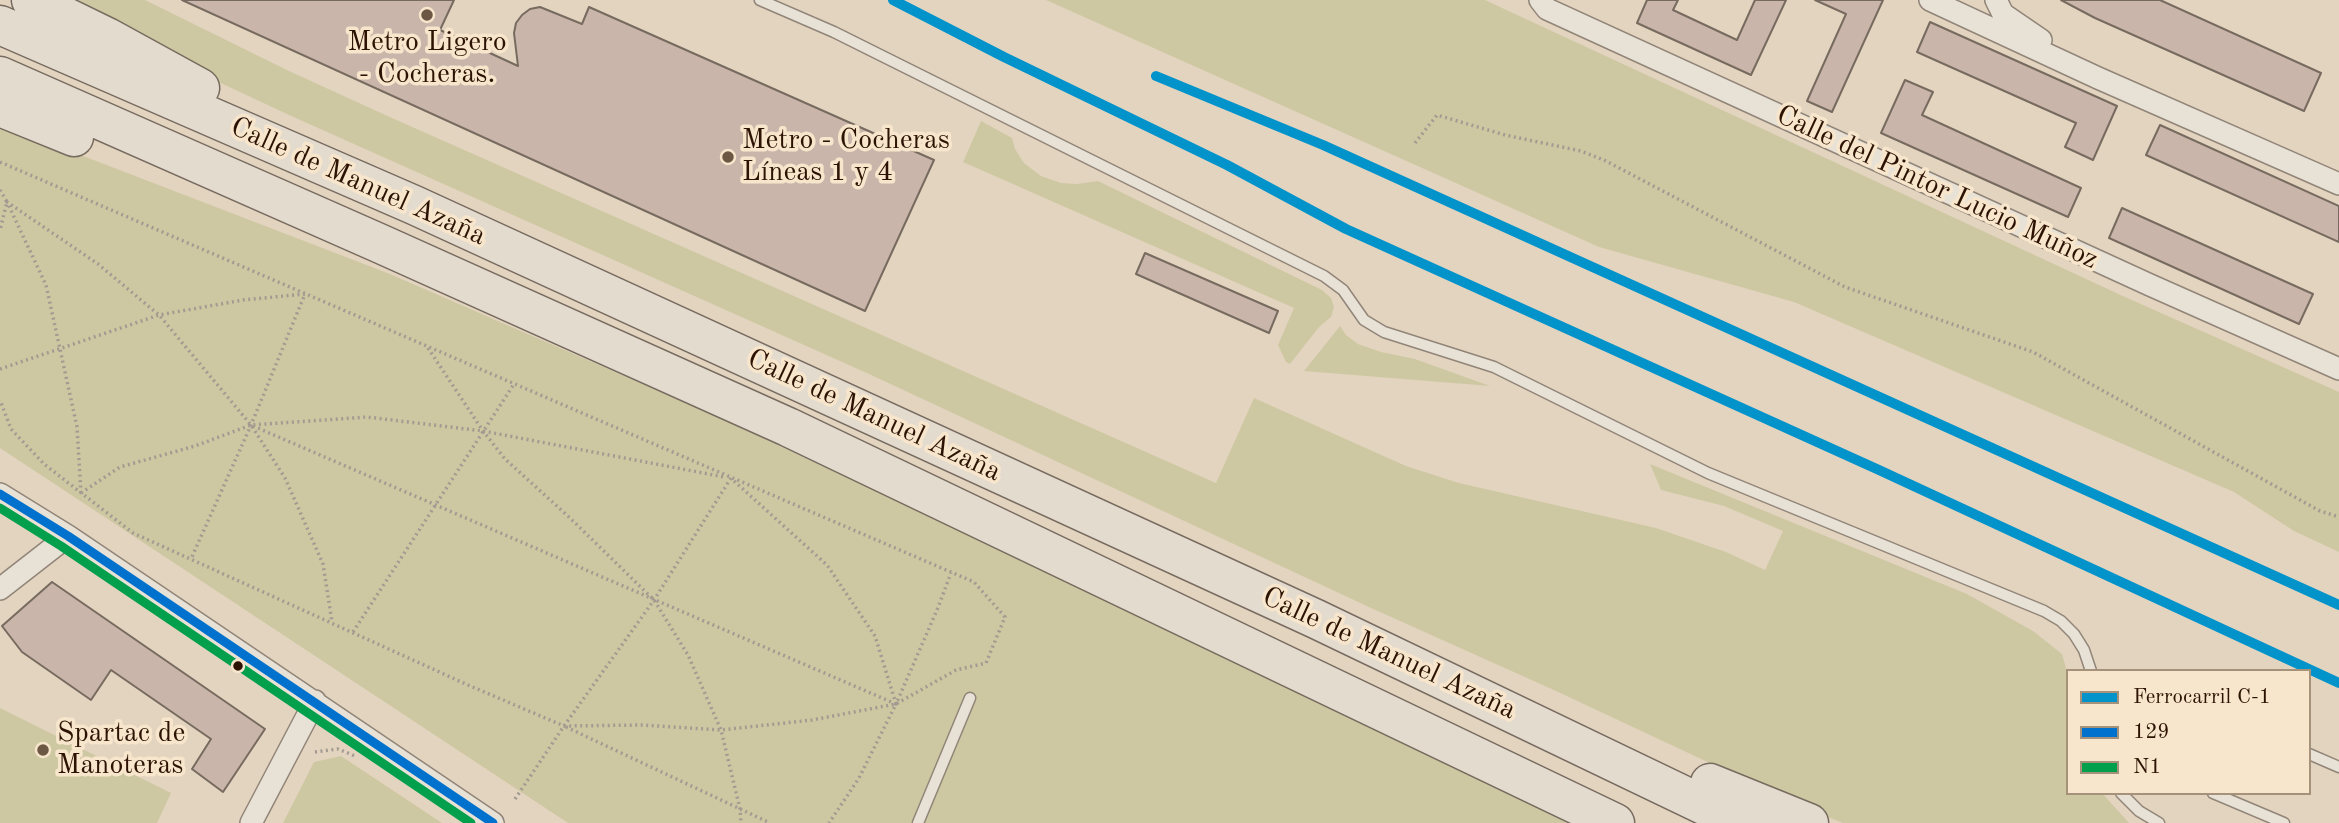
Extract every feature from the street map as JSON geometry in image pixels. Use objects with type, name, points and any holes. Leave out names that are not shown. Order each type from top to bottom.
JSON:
[{"type":"highway","points":[[31,0],[107,37],[414,205]]},
{"type":"highway","name":"Calle de Manuel Azaña","points":[[0,25],[414,205],[1316,619],[1741,823]]},
{"type":"highway","name":"Calle de Manuel Azaña","points":[[0,76],[788,427],[1615,823]]},
{"type":"highway","points":[[0,107],[194,186],[334,224]]},
{"type":"highway","points":[[1316,619],[1809,823]]},
{"type":"street","name":"Calle del Pintor Lucio Muñoz","points":[[1527,0],[2339,369]]},
{"type":"street","points":[[1930,0],[2098,78],[2339,184]]},
{"type":"street","points":[[1996,0],[2003,14],[2098,78]]},
{"type":"street","points":[[0,494],[68,536],[493,823]]},
{"type":"street","points":[[0,589],[68,536]]},
{"type":"street","points":[[251,823],[314,701]]},
{"type":"lane","points":[[760,0],[834,32],[1324,276],[1343,290],[1364,320],[1384,332],[1494,367],[1708,473],[2044,611],[2061,621],[2074,634],[2084,650],[2090,669]]},
{"type":"lane","points":[[918,823],[970,698]]},
{"type":"lane","points":[[2311,755],[2339,767]]},
{"type":"lane","points":[[2123,795],[2139,811],[2159,823]]},
{"type":"lane","points":[[2218,795],[2284,823]]},
{"type":"path","points":[[1415,143],[1437,115],[1505,135],[1581,151],[1604,160],[1845,287],[2033,352],[2320,511],[2339,517]]},
{"type":"path","points":[[0,162],[974,582],[1005,617],[986,663],[956,670],[896,704],[812,720],[721,730],[642,725],[564,726]]},
{"type":"path","points":[[0,190],[46,285],[78,427],[81,493]]},
{"type":"path","points":[[0,230],[6,202]]},
{"type":"path","points":[[6,202],[98,264],[159,315],[251,425],[285,478],[323,564],[332,622]]},
{"type":"path","points":[[0,369],[159,315],[243,300],[305,294]]},
{"type":"path","points":[[191,559],[251,425],[305,294]]},
{"type":"path","points":[[427,346],[482,431],[505,459],[569,517],[653,600],[688,655],[721,730],[741,823]]},
{"type":"path","points":[[353,632],[514,384]]},
{"type":"path","points":[[0,400],[11,429],[44,464],[133,533],[564,726],[770,823]]},
{"type":"path","points":[[81,493],[120,467],[195,446],[251,425],[367,417],[482,431],[731,478],[827,565],[875,636],[896,704]]},
{"type":"path","points":[[251,425],[896,704]]},
{"type":"path","points":[[515,799],[653,600],[731,478]]},
{"type":"path","points":[[829,823],[859,778],[896,704],[951,573]]},
{"type":"path","points":[[315,752],[338,749],[363,761]]},
{"type":"shaded area","points":[[63,0],[145,0],[392,118],[1216,483],[1254,398],[1406,466],[1459,483],[1656,528],[1726,552],[1765,570],[1783,531],[1724,506],[1661,490],[1650,464],[1967,594],[2033,631],[2062,654],[2066,669],[2066,795],[2104,795],[2129,823],[1843,823],[1770,794],[1556,691],[1371,608],[869,374],[289,115],[161,55]]},
{"type":"shaded area","points":[[1046,0],[1485,0],[2125,297],[2339,392],[2339,552],[2294,531],[2234,492],[1794,302],[1599,247]]},
{"type":"shaded area","points":[[981,121],[1012,138],[1024,163],[1041,176],[1061,183],[1098,181],[1322,290],[1331,298],[1334,307],[1331,317],[1319,327],[1290,364],[1286,362],[1278,345],[1294,308],[963,162]]},
{"type":"shaded area","points":[[0,124],[390,274],[707,412],[1521,796],[1567,823],[568,823],[0,448]]},
{"type":"shaded area","points":[[1340,326],[1346,335],[1358,344],[1415,359],[1490,386],[1304,371]]},
{"type":"shaded area","name":"Spartac de Manoteras","points":[[0,708],[171,793],[157,823],[0,823]]},
{"type":"shaded area","points":[[341,756],[442,823],[283,823],[314,762]]},
{"type":"building","name":"Metro - Cocheras Líneas 1 y 4","points":[[182,0],[454,0],[440,30],[518,66],[514,33],[516,23],[522,15],[530,9],[540,7],[582,24],[589,7],[934,160],[865,311]]},
{"type":"building","points":[[1647,0],[1678,0],[1673,10],[1737,40],[1755,0],[1786,0],[1751,75],[1637,23]]},
{"type":"building","points":[[1815,0],[1883,0],[1832,112],[1807,101],[1846,14]]},
{"type":"building","points":[[2061,0],[2160,0],[2321,73],[2304,111],[2095,18]]},
{"type":"building","points":[[1930,22],[2117,106],[2093,160],[2065,147],[2076,123],[1917,52]]},
{"type":"building","points":[[1905,80],[1933,92],[1922,115],[2081,188],[2068,217],[1881,133]]},
{"type":"building","points":[[2160,125],[2339,206],[2339,242],[2146,155]]},
{"type":"building","points":[[2122,208],[2313,294],[2299,324],[2109,238]]},
{"type":"building","points":[[1145,253],[1278,311],[1269,333],[1136,274]]},
{"type":"building","points":[[52,582],[265,729],[223,792],[192,769],[211,739],[111,670],[91,700],[22,652],[2,626]]},
{"type":"rail line","name":"C-1","points":[[893,0],[1227,165],[1346,229],[1879,470],[2309,669]]},
{"type":"rail line","name":"C-1","points":[[1156,76],[1323,145],[2339,605]]},
{"type":"rail line","name":"C-1","points":[[2311,670],[2339,683]]},
{"type":"transit line","name":"129","points":[[0,494],[68,536],[493,823]]},
{"type":"transit line","name":"N1","points":[[0,508],[61,546],[471,823]]},
{"type":"place","name":"Metro Ligero - Cocheras.","points":[[427,15]]},
{"type":"place","name":"Metro - Cocheras Líneas 1 y 4","points":[[728,157]]},
{"type":"place","name":"Spartac de Manoteras","points":[[43,750]]}]
